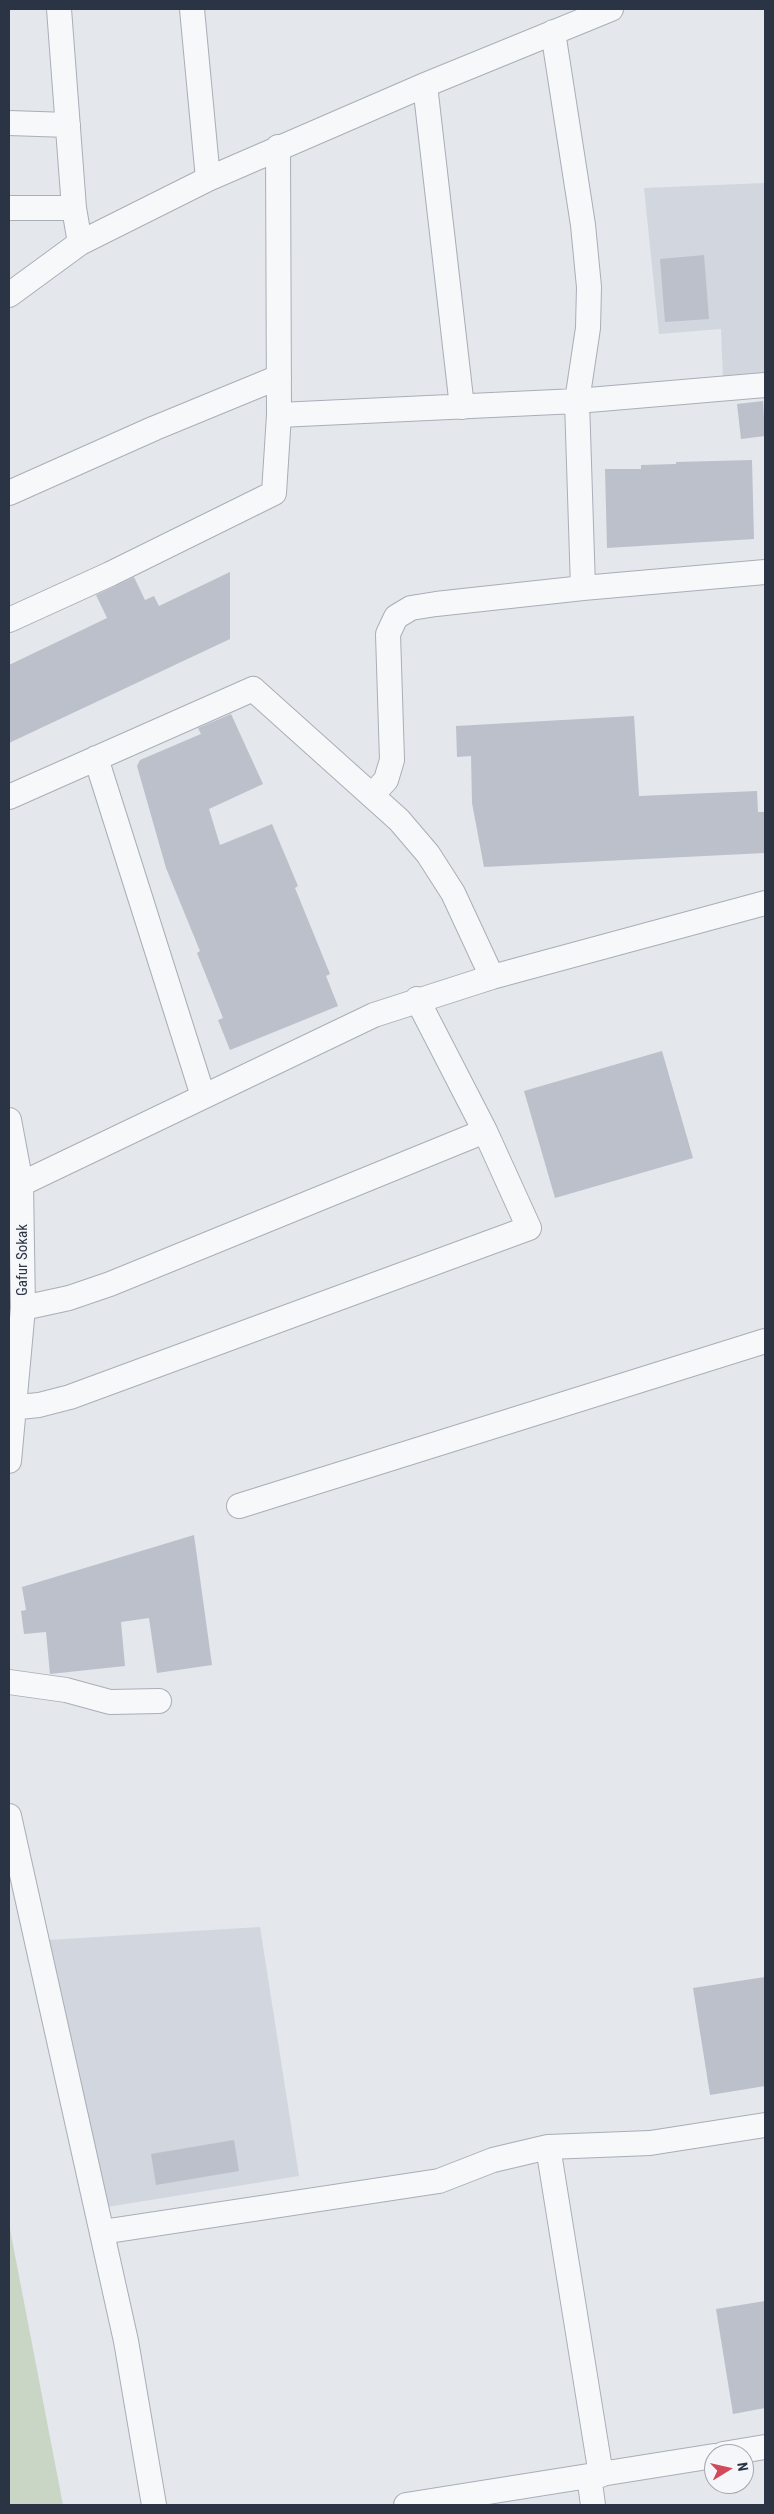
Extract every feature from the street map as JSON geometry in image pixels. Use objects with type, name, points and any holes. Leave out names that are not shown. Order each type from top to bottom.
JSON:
[{"type":"street","points":[[59,9],[74,208],[80,243]]},
{"type":"street","points":[[192,9],[208,179]]},
{"type":"street","points":[[9,295],[80,243],[208,179],[278,147],[425,85],[561,23],[611,9]]},
{"type":"street","points":[[561,23],[587,258],[588,328],[577,402],[583,588]]},
{"type":"street","points":[[425,85],[462,407]]},
{"type":"street","points":[[9,123],[68,125]]},
{"type":"street","points":[[9,620],[119,570],[274,493],[279,377],[278,147]]},
{"type":"street","points":[[9,208],[74,208]]},
{"type":"street","points":[[9,493],[155,428],[279,377]]},
{"type":"street","points":[[278,415],[577,402],[765,385]]},
{"type":"street","points":[[372,795],[386,780],[392,760],[388,634],[396,616],[412,608],[436,604],[583,588],[765,572]]},
{"type":"street","points":[[9,797],[252,689],[400,820],[428,854],[453,893],[492,977]]},
{"type":"street","points":[[96,758],[204,1096]]},
{"type":"street","points":[[21,1184],[374,1015],[417,999],[492,977],[765,903]]},
{"type":"street","points":[[11,1408],[39,1405],[70,1396],[529,1228],[485,1131],[417,999]]},
{"type":"street","name":"Gafur Sokak","points":[[9,1120],[21,1184],[23,1308],[11,1408],[9,1460]]},
{"type":"street","points":[[23,1308],[69,1298],[110,1284],[485,1131]]},
{"type":"street","points":[[239,1506],[765,1341]]},
{"type":"street","points":[[9,1682],[66,1690],[110,1702],[159,1701]]},
{"type":"street","points":[[9,1816],[126,2341],[151,2476],[154,2505]]},
{"type":"street","points":[[102,2232],[438,2181],[493,2160],[548,2147],[650,2143],[765,2126]]},
{"type":"street","points":[[548,2147],[595,2475],[593,2505]]},
{"type":"street","points":[[406,2505],[704,2458]]},
{"type":"shaded area","points":[[765,183],[765,378],[723,380],[721,329],[659,334],[644,188]]},
{"type":"shaded area","points":[[260,1927],[299,2176],[107,2207],[48,1940]]},
{"type":"green space","points":[[9,2224],[63,2505],[9,2505]]},
{"type":"building","points":[[704,255],[709,319],[665,322],[660,259]]},
{"type":"building","points":[[763,401],[765,436],[741,439],[737,404]]},
{"type":"building","points":[[752,460],[754,539],[607,548],[605,469],[641,469],[641,465],[676,464],[676,462]]},
{"type":"building","points":[[230,572],[230,639],[9,743],[9,665],[107,618],[96,595],[134,577],[145,600],[154,596],[159,606]]},
{"type":"building","points":[[231,714],[263,784],[209,809],[220,845],[272,824],[298,886],[295,888],[330,974],[326,976],[338,1006],[230,1050],[218,1020],[223,1018],[197,953],[200,951],[166,868],[137,766],[140,760],[201,734],[198,728]]},
{"type":"building","points":[[634,716],[639,796],[757,791],[758,812],[765,812],[765,853],[484,867],[472,803],[471,756],[457,757],[456,726]]},
{"type":"building","points":[[662,1051],[693,1158],[555,1198],[524,1091]]},
{"type":"building","points":[[194,1535],[212,1665],[157,1673],[149,1618],[121,1622],[125,1666],[50,1674],[46,1632],[24,1634],[21,1611],[26,1610],[22,1587]]},
{"type":"building","points":[[765,1977],[765,2086],[710,2095],[693,1988]]},
{"type":"building","points":[[234,2140],[239,2171],[156,2185],[151,2154]]},
{"type":"building","points":[[765,2301],[765,2408],[733,2414],[716,2309]]}]
